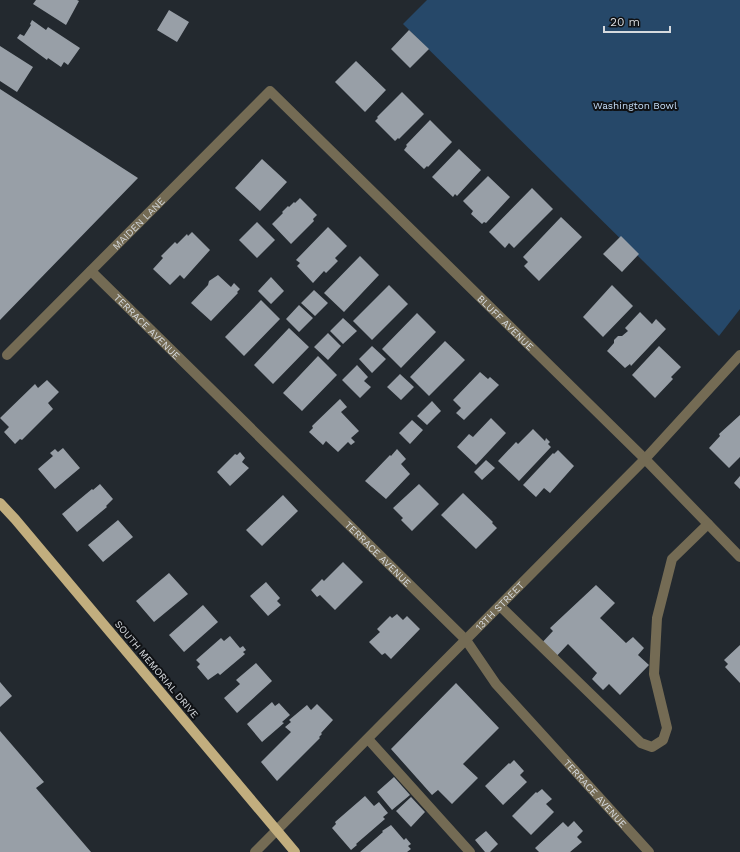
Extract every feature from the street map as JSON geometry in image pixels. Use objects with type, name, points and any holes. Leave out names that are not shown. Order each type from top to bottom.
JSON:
[{"type":"main road","name":"SOUTH MEMORIAL DRIVE","points":[[0,503],[295,852]]},
{"type":"street","name":"MAIDEN LANE","points":[[7,355],[270,91]]},
{"type":"street","name":"BLUFF AVENUE","points":[[270,91],[645,460],[740,557]]},
{"type":"street","name":"TERRACE AVENUE","points":[[91,271],[466,640],[496,684],[649,852]]},
{"type":"street","name":"13TH STREET","points":[[255,852],[645,460],[740,355]]},
{"type":"street","points":[[500,606],[641,743],[652,747],[663,740],[666,728],[654,674],[656,618],[672,559],[708,524]]},
{"type":"street","points":[[368,739],[470,852]]},
{"type":"green space","name":"Washington Bowl","points":[[427,0],[740,0],[740,309],[719,336],[403,24]]},
{"type":"building","points":[[36,0],[79,1],[66,25],[33,4]]},
{"type":"building","points":[[169,10],[189,22],[177,42],[157,30]]},
{"type":"building","points":[[32,20],[46,30],[48,27],[80,48],[68,65],[64,62],[61,67],[48,58],[47,60],[17,38],[20,34],[24,36],[31,25]]},
{"type":"building","points":[[409,30],[429,49],[410,68],[391,49]]},
{"type":"building","points":[[0,46],[33,67],[17,92],[0,81]]},
{"type":"building","points":[[356,61],[386,90],[365,112],[335,82]]},
{"type":"building","points":[[0,89],[138,178],[0,320]]},
{"type":"building","points":[[402,92],[424,114],[399,139],[398,138],[395,141],[375,121],[378,118],[377,117]]},
{"type":"building","points":[[430,120],[452,142],[428,167],[427,166],[424,169],[404,150],[407,146],[406,145]]},
{"type":"building","points":[[459,149],[481,170],[457,196],[455,194],[453,197],[432,177]]},
{"type":"building","points":[[262,159],[287,182],[260,211],[235,188]]},
{"type":"building","points":[[488,176],[510,197],[486,223],[484,222],[482,224],[471,214],[473,211],[463,201]]},
{"type":"building","points":[[532,188],[553,209],[514,248],[509,243],[505,248],[489,232]]},
{"type":"building","points":[[300,198],[317,215],[313,219],[314,221],[291,244],[272,224],[288,206],[289,207],[294,202],[295,203]]},
{"type":"building","points":[[561,217],[582,237],[539,281],[524,266],[528,262],[523,257]]},
{"type":"building","points":[[257,222],[275,240],[257,258],[239,240]]},
{"type":"building","points":[[328,227],[347,246],[335,258],[338,261],[326,273],[324,271],[313,283],[297,266],[300,263],[296,260]]},
{"type":"building","points":[[192,232],[210,250],[184,279],[180,275],[170,285],[153,269],[163,258],[161,256],[175,242],[177,244],[187,234],[188,236]]},
{"type":"building","points":[[621,236],[639,254],[622,272],[603,254]]},
{"type":"building","points":[[360,256],[379,275],[344,312],[324,293]]},
{"type":"building","points":[[218,275],[231,287],[234,283],[240,289],[237,292],[238,293],[211,321],[191,303],[208,285],[209,281]]},
{"type":"building","points":[[271,277],[284,291],[271,304],[258,291]]},
{"type":"building","points":[[389,285],[408,304],[372,340],[353,321]]},
{"type":"building","points":[[612,285],[633,306],[603,337],[583,317]]},
{"type":"building","points":[[314,290],[328,303],[315,316],[301,303]]},
{"type":"building","points":[[261,300],[280,319],[244,356],[225,337]]},
{"type":"building","points":[[299,305],[313,318],[299,332],[286,319]]},
{"type":"building","points":[[640,312],[652,324],[656,319],[666,329],[631,366],[630,364],[625,368],[607,351],[618,336],[622,336],[628,331],[625,328]]},
{"type":"building","points":[[417,313],[436,332],[401,368],[382,349]]},
{"type":"building","points":[[343,318],[357,331],[343,344],[330,331]]},
{"type":"building","points":[[289,328],[309,347],[273,384],[254,365]]},
{"type":"building","points":[[328,333],[341,346],[328,360],[314,347]]},
{"type":"building","points":[[445,341],[465,360],[429,396],[410,377]]},
{"type":"building","points":[[372,346],[386,359],[372,373],[359,359]]},
{"type":"building","points":[[659,346],[681,367],[671,377],[673,379],[655,398],[632,375]]},
{"type":"building","points":[[318,356],[337,375],[302,411],[283,393]]},
{"type":"building","points":[[357,365],[368,377],[364,381],[371,387],[360,398],[342,380]]},
{"type":"building","points":[[480,372],[488,379],[490,377],[499,385],[464,420],[456,413],[461,408],[453,400]]},
{"type":"building","points":[[400,374],[414,387],[401,400],[387,387]]},
{"type":"building","points":[[47,380],[59,392],[48,403],[53,409],[22,440],[20,439],[15,444],[4,432],[9,427],[0,418],[35,384],[38,388]]},
{"type":"building","points":[[340,399],[347,407],[341,412],[359,431],[351,438],[355,442],[351,445],[348,442],[338,452],[326,441],[323,445],[309,432],[313,428],[312,426]]},
{"type":"building","points":[[432,401],[441,411],[427,425],[417,416]]},
{"type":"building","points":[[740,415],[740,457],[729,468],[709,448],[720,436],[719,434]]},
{"type":"building","points":[[491,418],[506,433],[476,465],[457,447],[469,434],[473,437]]},
{"type":"building","points":[[412,420],[423,430],[410,444],[399,433]]},
{"type":"building","points":[[533,429],[545,441],[546,438],[550,442],[548,444],[551,447],[519,481],[498,461],[516,442],[518,444]]},
{"type":"building","points":[[63,448],[80,468],[55,489],[38,469],[53,456],[50,453],[55,449],[58,452]]},
{"type":"building","points":[[397,449],[406,459],[401,464],[410,474],[386,499],[365,481]]},
{"type":"building","points":[[558,450],[574,466],[550,493],[544,488],[536,497],[523,485],[553,453],[554,454]]},
{"type":"building","points":[[240,452],[245,458],[242,462],[249,468],[230,486],[217,472],[235,454],[237,455]]},
{"type":"building","points":[[486,460],[495,468],[482,480],[474,472]]},
{"type":"building","points":[[740,476],[740,489],[734,483]]},
{"type":"building","points":[[100,484],[113,499],[106,506],[107,507],[77,532],[62,514]]},
{"type":"building","points":[[419,484],[439,504],[412,531],[401,520],[403,518],[393,508]]},
{"type":"building","points":[[463,493],[493,522],[492,523],[497,528],[476,549],[441,515]]},
{"type":"building","points":[[283,495],[298,511],[262,546],[246,530]]},
{"type":"building","points":[[118,520],[133,537],[103,562],[88,545]]},
{"type":"building","points":[[343,562],[363,582],[335,610],[320,595],[317,597],[311,590],[322,579],[324,581]]},
{"type":"building","points":[[169,573],[188,594],[154,622],[136,601]]},
{"type":"building","points":[[266,582],[280,598],[277,601],[281,605],[268,616],[250,596]]},
{"type":"building","points":[[596,585],[615,603],[600,618],[626,643],[633,637],[644,648],[638,655],[649,665],[620,695],[609,684],[603,690],[592,679],[597,673],[568,644],[552,661],[538,647],[553,631],[550,628]]},
{"type":"building","points":[[203,605],[218,622],[184,652],[169,635]]},
{"type":"building","points":[[397,614],[403,620],[407,616],[420,629],[391,659],[385,653],[382,655],[369,642],[380,632],[377,629],[390,616],[392,618]]},
{"type":"building","points":[[230,636],[240,648],[243,646],[246,650],[243,652],[245,654],[220,675],[218,673],[208,680],[197,667],[200,664],[196,660],[221,638],[224,641]]},
{"type":"building","points":[[740,645],[740,683],[725,667],[728,664],[724,660]]},
{"type":"building","points":[[256,663],[272,681],[237,713],[224,698],[240,684],[236,680]]},
{"type":"building","points":[[0,682],[12,696],[0,707]]},
{"type":"building","points":[[456,683],[499,728],[463,764],[478,778],[452,804],[438,790],[432,795],[391,749]]},
{"type":"building","points":[[272,702],[275,706],[279,703],[290,715],[282,722],[284,723],[262,742],[247,724]]},
{"type":"building","points":[[317,704],[333,720],[321,733],[320,738],[277,781],[261,762],[291,732],[285,727],[291,722],[289,720],[307,705],[311,710]]},
{"type":"building","points":[[0,731],[44,782],[36,788],[91,852],[0,852]]},
{"type":"building","points":[[514,760],[524,771],[520,775],[527,782],[503,805],[485,786]]},
{"type":"building","points":[[394,777],[410,795],[392,810],[377,792]]},
{"type":"building","points":[[542,789],[552,799],[546,804],[554,812],[531,835],[512,816],[536,792],[537,793]]},
{"type":"building","points":[[365,796],[374,806],[379,802],[388,813],[383,817],[385,819],[351,850],[332,828],[336,824],[335,822]]},
{"type":"building","points":[[411,797],[425,812],[411,827],[396,811]]},
{"type":"building","points":[[574,821],[583,831],[577,837],[582,842],[570,852],[539,852],[535,848],[563,822],[568,827]]},
{"type":"building","points":[[391,825],[404,840],[406,838],[411,844],[408,846],[411,849],[407,852],[360,852],[383,832],[382,831]]},
{"type":"building","points":[[486,831],[498,844],[490,852],[485,852],[475,840]]}]
